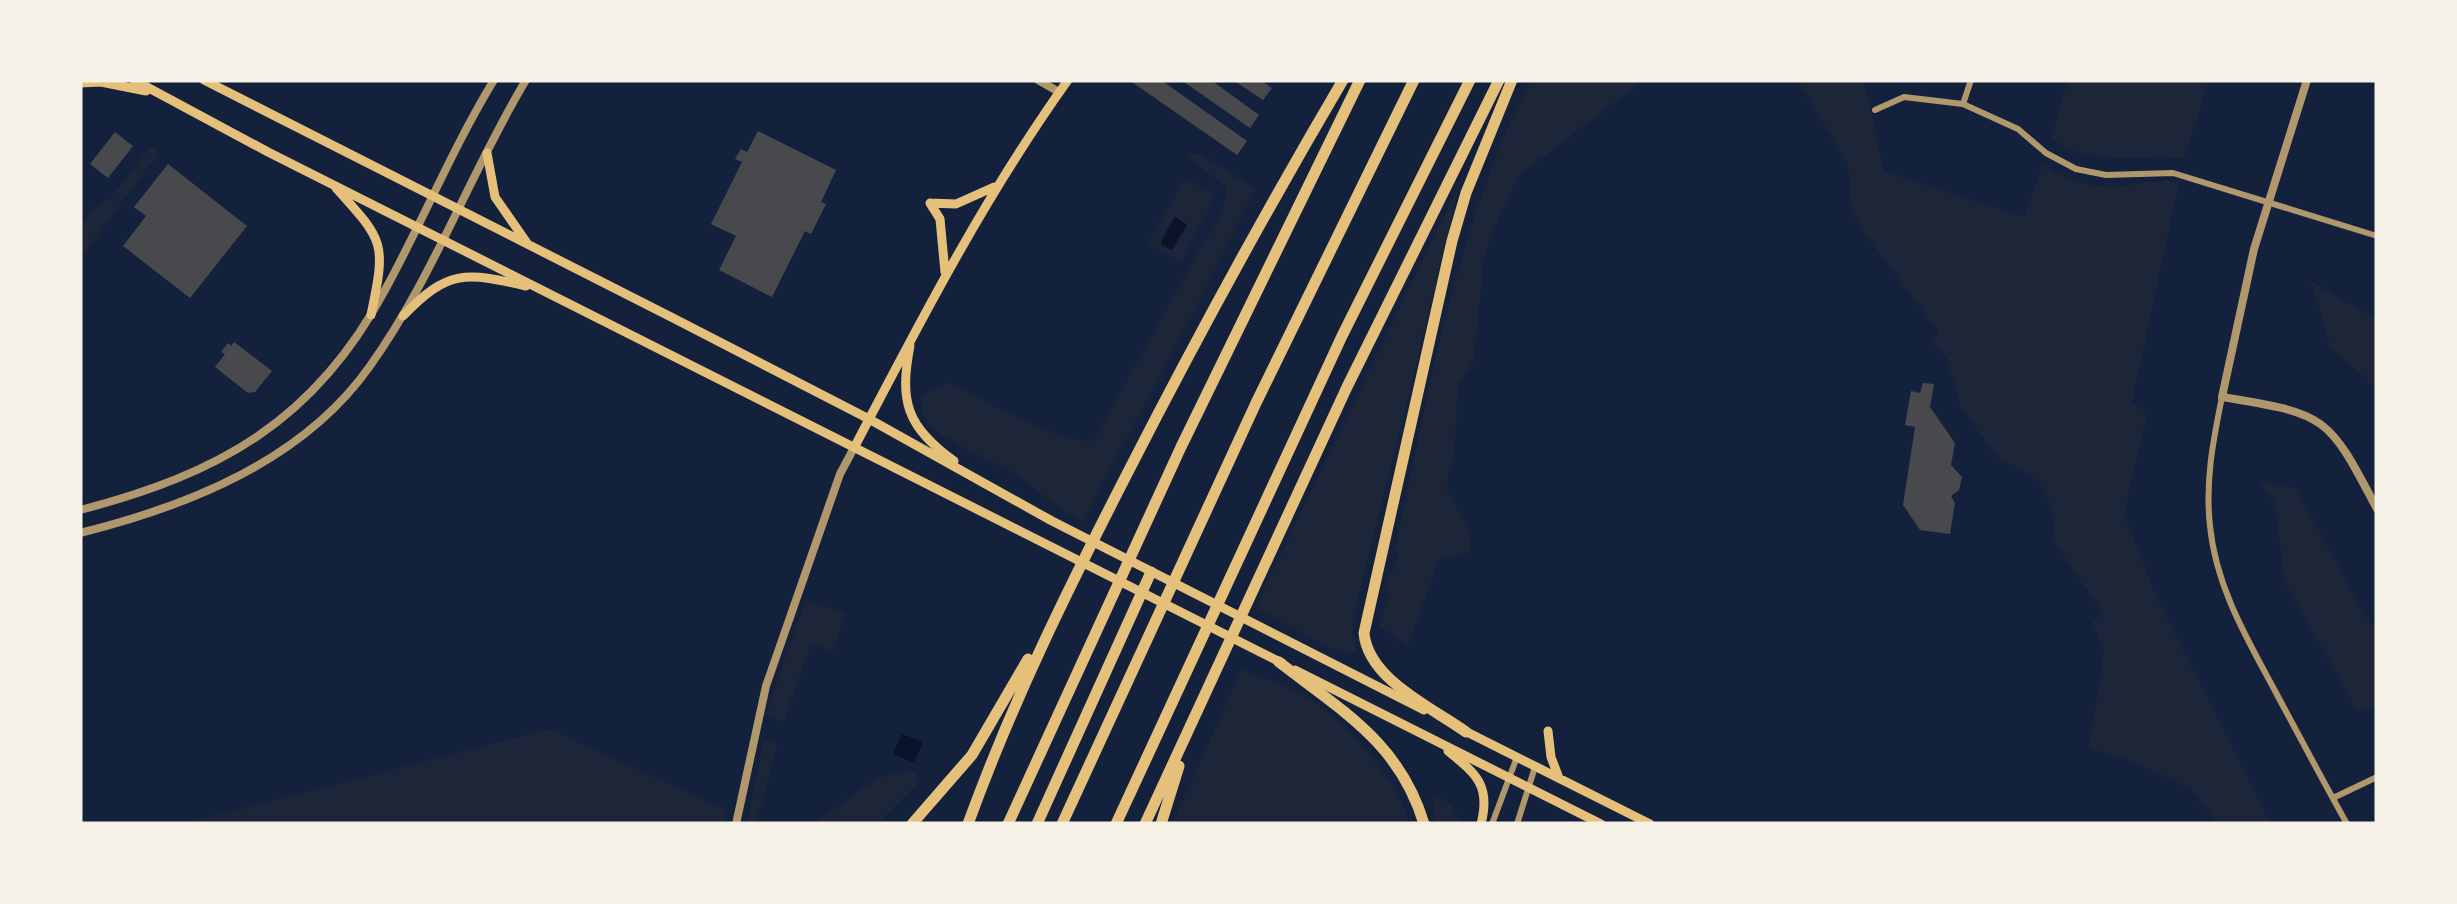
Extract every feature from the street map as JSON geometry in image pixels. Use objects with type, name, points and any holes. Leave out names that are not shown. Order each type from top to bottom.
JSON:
[{"type":"highway","points":[[912,824],[972,755],[1054,617],[1237,263],[1344,80]]},
{"type":"highway","points":[[1008,824],[1180,448],[1360,80]]},
{"type":"highway","points":[[1062,824],[1256,403],[1414,80]]},
{"type":"highway","points":[[1116,824],[1334,353],[1470,80]]},
{"type":"highway","points":[[1145,824],[1363,354],[1499,80]]},
{"type":"highway","points":[[1466,732],[1388,680],[1369,655],[1364,633],[1452,240],[1472,174],[1512,80]]},
{"type":"highway","points":[[1037,824],[1151,572]]},
{"type":"highway","points":[[968,824],[1054,617]]},
{"type":"highway","points":[[1279,662],[1368,731],[1396,760],[1416,796],[1424,824]]},
{"type":"highway","points":[[1161,824],[1198,710]]},
{"type":"main road","points":[[134,80],[1601,824]]},
{"type":"main road","points":[[204,80],[869,419],[1151,572],[1650,824]]},
{"type":"main road","points":[[855,446],[945,273],[996,186],[1068,80]]},
{"type":"main road","points":[[80,83],[101,82],[156,92]]},
{"type":"main road","points":[[487,153],[494,197],[529,245]]},
{"type":"main road","points":[[330,182],[365,219],[378,240],[382,264],[371,315]]},
{"type":"main road","points":[[945,273],[940,219],[930,203],[956,204],[996,186]]},
{"type":"main road","points":[[403,316],[439,285],[463,276],[480,275],[542,290]]},
{"type":"main road","points":[[914,333],[904,385],[919,430],[943,453],[994,488]]},
{"type":"main road","points":[[1548,731],[1551,758],[1559,778]]},
{"type":"main road","points":[[1430,737],[1480,781],[1485,800],[1481,824]]},
{"type":"street","points":[[80,510],[177,481],[248,444],[308,394],[371,315],[494,80]]},
{"type":"street","points":[[80,533],[191,500],[303,435],[348,393],[403,316],[526,80]]},
{"type":"street","points":[[1038,80],[1059,92]]},
{"type":"street","points":[[1963,104],[1971,80]]},
{"type":"street","points":[[2307,80],[2246,282],[2211,454],[2208,496],[2221,581],[2242,630],[2346,824]]},
{"type":"street","points":[[1875,110],[1915,96],[1963,104],[2018,129],[2046,154],[2076,169],[2106,175],[2173,173],[2377,236]]},
{"type":"street","points":[[2222,398],[2300,412],[2321,422],[2340,442],[2377,509]]},
{"type":"street","points":[[736,824],[766,686],[840,474],[855,446]]},
{"type":"street","points":[[1492,824],[1518,756]]},
{"type":"street","points":[[1517,824],[1536,766]]},
{"type":"street","points":[[2333,798],[2377,777]]},
{"type":"shaded area","points":[[1531,80],[1644,80],[1518,176],[1492,233],[1484,257],[1474,360],[1458,385],[1454,459],[1448,472],[1447,491],[1472,535],[1469,551],[1438,561],[1408,647],[1379,625],[1389,598],[1386,584],[1398,560],[1395,549],[1420,429],[1464,250],[1505,136]]},
{"type":"shaded area","points":[[1797,80],[1864,80],[1884,171],[2024,217],[2043,164],[2091,185],[2179,182],[2132,402],[2147,414],[2124,514],[2155,594],[2271,824],[2218,824],[2190,788],[2128,760],[2089,748],[2104,653],[2092,621],[2103,613],[2052,539],[2052,513],[2044,490],[2026,472],[2002,463],[1960,406],[1947,358],[1931,341],[1939,332],[1852,211],[1848,164]]},
{"type":"shaded area","points":[[2068,80],[2209,80],[2184,159],[2098,157],[2066,148],[2051,138]]},
{"type":"shaded area","points":[[150,147],[155,147],[158,154],[80,259],[80,226],[111,197]]},
{"type":"shaded area","points":[[1199,153],[1255,189],[1082,522],[1018,476],[940,434],[922,409],[922,395],[947,382],[1041,428],[1093,441],[1224,207],[1226,188],[1187,156]]},
{"type":"shaded area","points":[[1185,179],[1210,191],[1215,198],[1181,262],[1148,244]]},
{"type":"shaded area","points":[[1461,180],[1352,625],[1357,651],[1349,654],[1255,608]]},
{"type":"shaded area","points":[[1175,216],[1187,225],[1172,250],[1161,242]]},
{"type":"shaded area","points":[[2311,281],[2377,320],[2377,394],[2367,379],[2331,348]]},
{"type":"shaded area","points":[[2258,480],[2296,489],[2377,630],[2377,708],[2358,712],[2285,582],[2275,502]]},
{"type":"shaded area","points":[[806,599],[846,614],[833,651],[811,644],[783,723],[766,714]]},
{"type":"shaded area","points":[[1242,669],[1301,695],[1333,715],[1390,782],[1409,824],[1172,824]]},
{"type":"shaded area","points":[[550,729],[728,811],[724,824],[183,824]]},
{"type":"shaded area","points":[[902,734],[923,742],[914,763],[893,754]]},
{"type":"shaded area","points":[[764,740],[777,744],[756,824],[747,824]]},
{"type":"shaded area","points":[[912,770],[916,785],[878,824],[812,824],[878,778]]},
{"type":"shaded area","points":[[1433,796],[1451,806],[1460,824],[1435,824]]},
{"type":"building","points":[[1129,80],[1161,80],[1247,141],[1237,155]]},
{"type":"building","points":[[1181,80],[1211,80],[1259,115],[1250,128]]},
{"type":"building","points":[[1233,80],[1261,80],[1272,88],[1263,100]]},
{"type":"building","points":[[758,131],[836,170],[821,202],[826,204],[811,234],[805,231],[772,297],[719,270],[736,236],[711,224],[742,162],[735,159],[741,149],[747,152]]},
{"type":"building","points":[[115,132],[133,146],[108,178],[90,164]]},
{"type":"building","points":[[168,164],[247,226],[190,298],[123,246],[146,216],[134,207]]},
{"type":"building","points":[[234,342],[272,371],[255,392],[248,393],[215,367],[225,354],[221,352]]},
{"type":"building","points":[[1923,383],[1934,384],[1930,407],[1955,443],[1951,465],[1962,477],[1959,490],[1951,496],[1955,503],[1950,534],[1920,530],[1903,505],[1915,427],[1905,425],[1911,391],[1920,393]]}]
